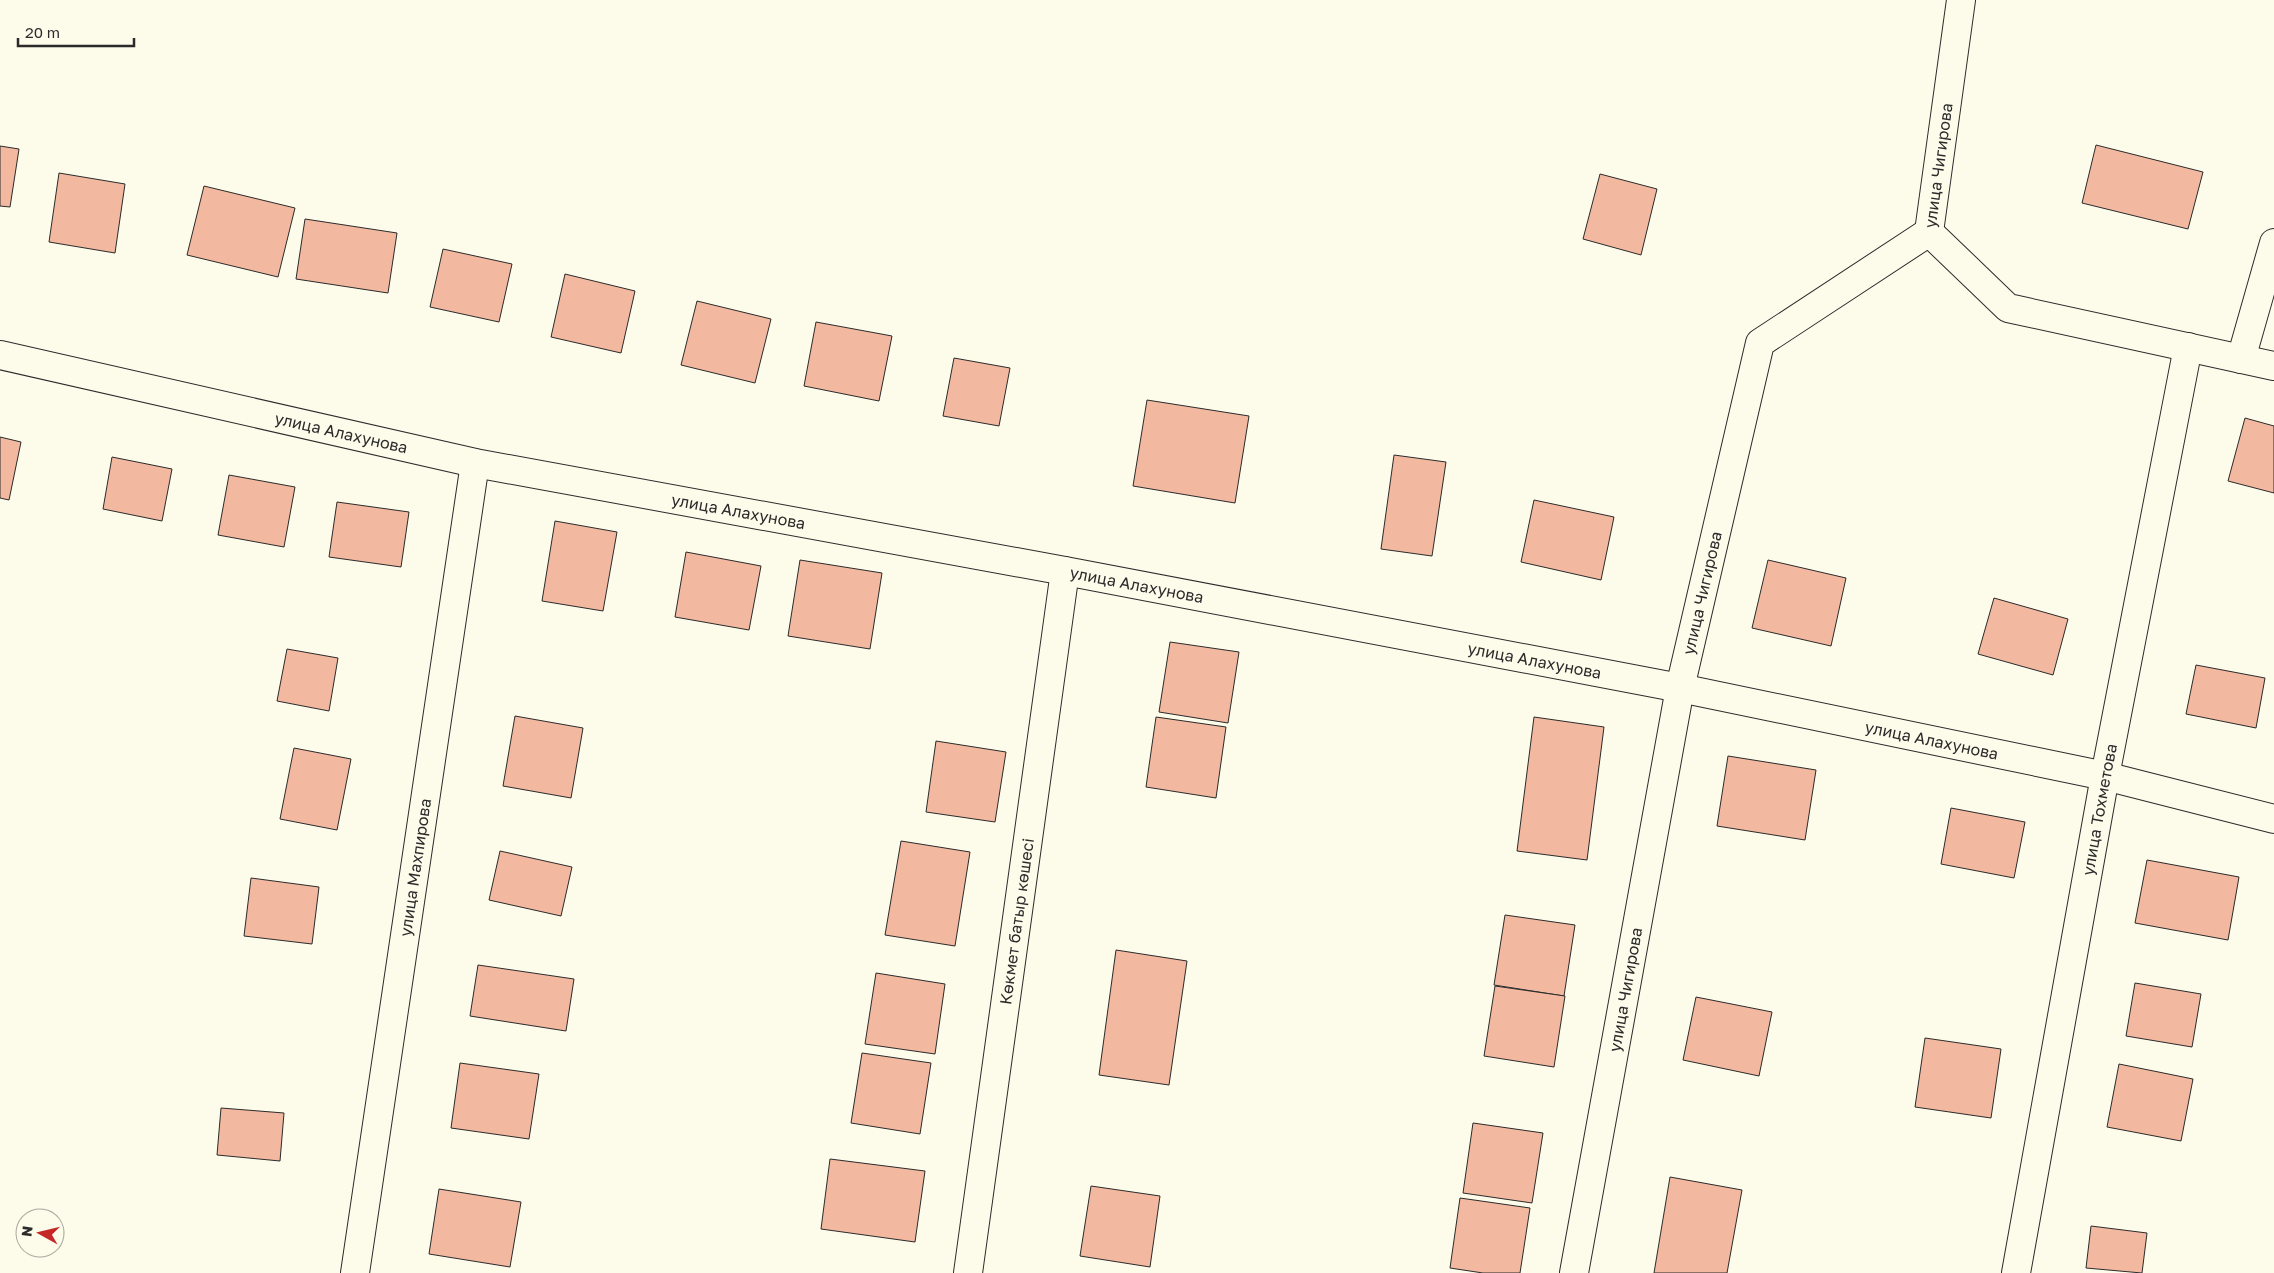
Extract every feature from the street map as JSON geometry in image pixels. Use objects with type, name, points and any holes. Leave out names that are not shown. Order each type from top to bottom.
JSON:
[{"type":"street","name":"улица Чигирова","points":[[1574,1273],[1680,688],[1760,343],[1930,232],[1961,0]]},
{"type":"street","points":[[1930,232],[2008,308],[2274,366]]},
{"type":"street","points":[[2242,359],[2274,243]]},
{"type":"street","name":"улица Тохметова","points":[[2016,1273],[2105,776],[2188,347]]},
{"type":"street","name":"улица Алахунова","points":[[0,355],[475,463],[1065,571],[1680,688],[2105,776],[2274,818]]},
{"type":"street","name":"улица Махпирова","points":[[355,1273],[475,463]]},
{"type":"street","name":"Көкмет батыр көшесі","points":[[968,1273],[1065,571]]},
{"type":"building","points":[[2096,145],[2203,172],[2188,229],[2082,203]]},
{"type":"building","points":[[0,146],[19,149],[10,207],[0,206]]},
{"type":"building","points":[[59,173],[125,184],[115,253],[49,242]]},
{"type":"building","points":[[1600,174],[1657,189],[1641,255],[1583,239]]},
{"type":"building","points":[[204,186],[295,208],[278,277],[187,255]]},
{"type":"building","points":[[305,219],[397,233],[388,293],[296,279]]},
{"type":"building","points":[[443,249],[512,264],[499,322],[430,307]]},
{"type":"building","points":[[565,274],[635,291],[621,353],[551,337]]},
{"type":"building","points":[[697,301],[771,319],[755,383],[681,365]]},
{"type":"building","points":[[816,322],[892,336],[879,401],[804,386]]},
{"type":"building","points":[[954,358],[1010,368],[999,426],[943,416]]},
{"type":"building","points":[[1147,400],[1249,416],[1235,503],[1133,486]]},
{"type":"building","points":[[2245,418],[2274,426],[2274,493],[2228,481]]},
{"type":"building","points":[[0,437],[21,442],[9,500],[0,498]]},
{"type":"building","points":[[1394,455],[1446,462],[1432,556],[1381,549]]},
{"type":"building","points":[[112,457],[172,469],[162,521],[103,509]]},
{"type":"building","points":[[229,475],[295,487],[284,547],[218,535]]},
{"type":"building","points":[[1534,500],[1614,517],[1601,580],[1521,562]]},
{"type":"building","points":[[337,502],[409,512],[401,567],[329,557]]},
{"type":"building","points":[[555,521],[617,532],[603,611],[542,601]]},
{"type":"building","points":[[686,552],[761,566],[749,630],[675,617]]},
{"type":"building","points":[[800,560],[882,573],[870,649],[788,636]]},
{"type":"building","points":[[1768,560],[1846,578],[1831,646],[1752,628]]},
{"type":"building","points":[[1994,598],[2068,619],[2053,675],[1978,654]]},
{"type":"building","points":[[1170,642],[1239,652],[1228,723],[1159,712]]},
{"type":"building","points":[[287,649],[338,658],[329,711],[277,701]]},
{"type":"building","points":[[2196,665],[2265,678],[2256,728],[2186,714]]},
{"type":"building","points":[[515,716],[583,728],[571,798],[503,786]]},
{"type":"building","points":[[1156,717],[1226,727],[1216,798],[1146,787]]},
{"type":"building","points":[[1534,717],[1604,727],[1587,860],[1517,851]]},
{"type":"building","points":[[936,741],[1006,752],[995,822],[926,812]]},
{"type":"building","points":[[294,748],[351,759],[337,830],[280,819]]},
{"type":"building","points":[[1728,756],[1816,770],[1805,840],[1717,826]]},
{"type":"building","points":[[1951,808],[2025,822],[2014,878],[1941,864]]},
{"type":"building","points":[[901,841],[970,852],[955,946],[885,935]]},
{"type":"building","points":[[500,851],[572,867],[561,916],[489,900]]},
{"type":"building","points":[[2147,860],[2239,877],[2228,940],[2135,923]]},
{"type":"building","points":[[251,878],[319,887],[312,944],[244,936]]},
{"type":"building","points":[[1505,915],[1575,925],[1564,996],[1494,985]]},
{"type":"building","points":[[1116,950],[1187,961],[1169,1085],[1099,1075]]},
{"type":"building","points":[[478,965],[574,979],[566,1031],[470,1016]]},
{"type":"building","points":[[876,973],[945,984],[935,1054],[865,1044]]},
{"type":"building","points":[[2135,983],[2201,994],[2192,1047],[2126,1036]]},
{"type":"building","points":[[1495,986],[1565,996],[1554,1067],[1484,1056]]},
{"type":"building","points":[[1696,997],[1772,1012],[1759,1076],[1683,1060]]},
{"type":"building","points":[[1925,1038],[2001,1049],[1991,1118],[1915,1107]]},
{"type":"building","points":[[862,1053],[931,1063],[920,1134],[851,1123]]},
{"type":"building","points":[[460,1063],[539,1074],[529,1139],[451,1128]]},
{"type":"building","points":[[2119,1064],[2193,1079],[2181,1141],[2107,1127]]},
{"type":"building","points":[[221,1108],[284,1113],[280,1161],[217,1155]]},
{"type":"building","points":[[1473,1123],[1543,1133],[1532,1203],[1463,1193]]},
{"type":"building","points":[[830,1159],[925,1171],[915,1242],[821,1229]]},
{"type":"building","points":[[1670,1177],[1742,1190],[1727,1273],[1654,1273]]},
{"type":"building","points":[[1091,1186],[1160,1196],[1150,1267],[1080,1256]]},
{"type":"building","points":[[439,1189],[521,1202],[510,1267],[429,1254]]},
{"type":"building","points":[[1460,1198],[1530,1208],[1520,1273],[1483,1273],[1450,1268]]},
{"type":"building","points":[[2091,1226],[2147,1233],[2142,1273],[2086,1268]]}]
